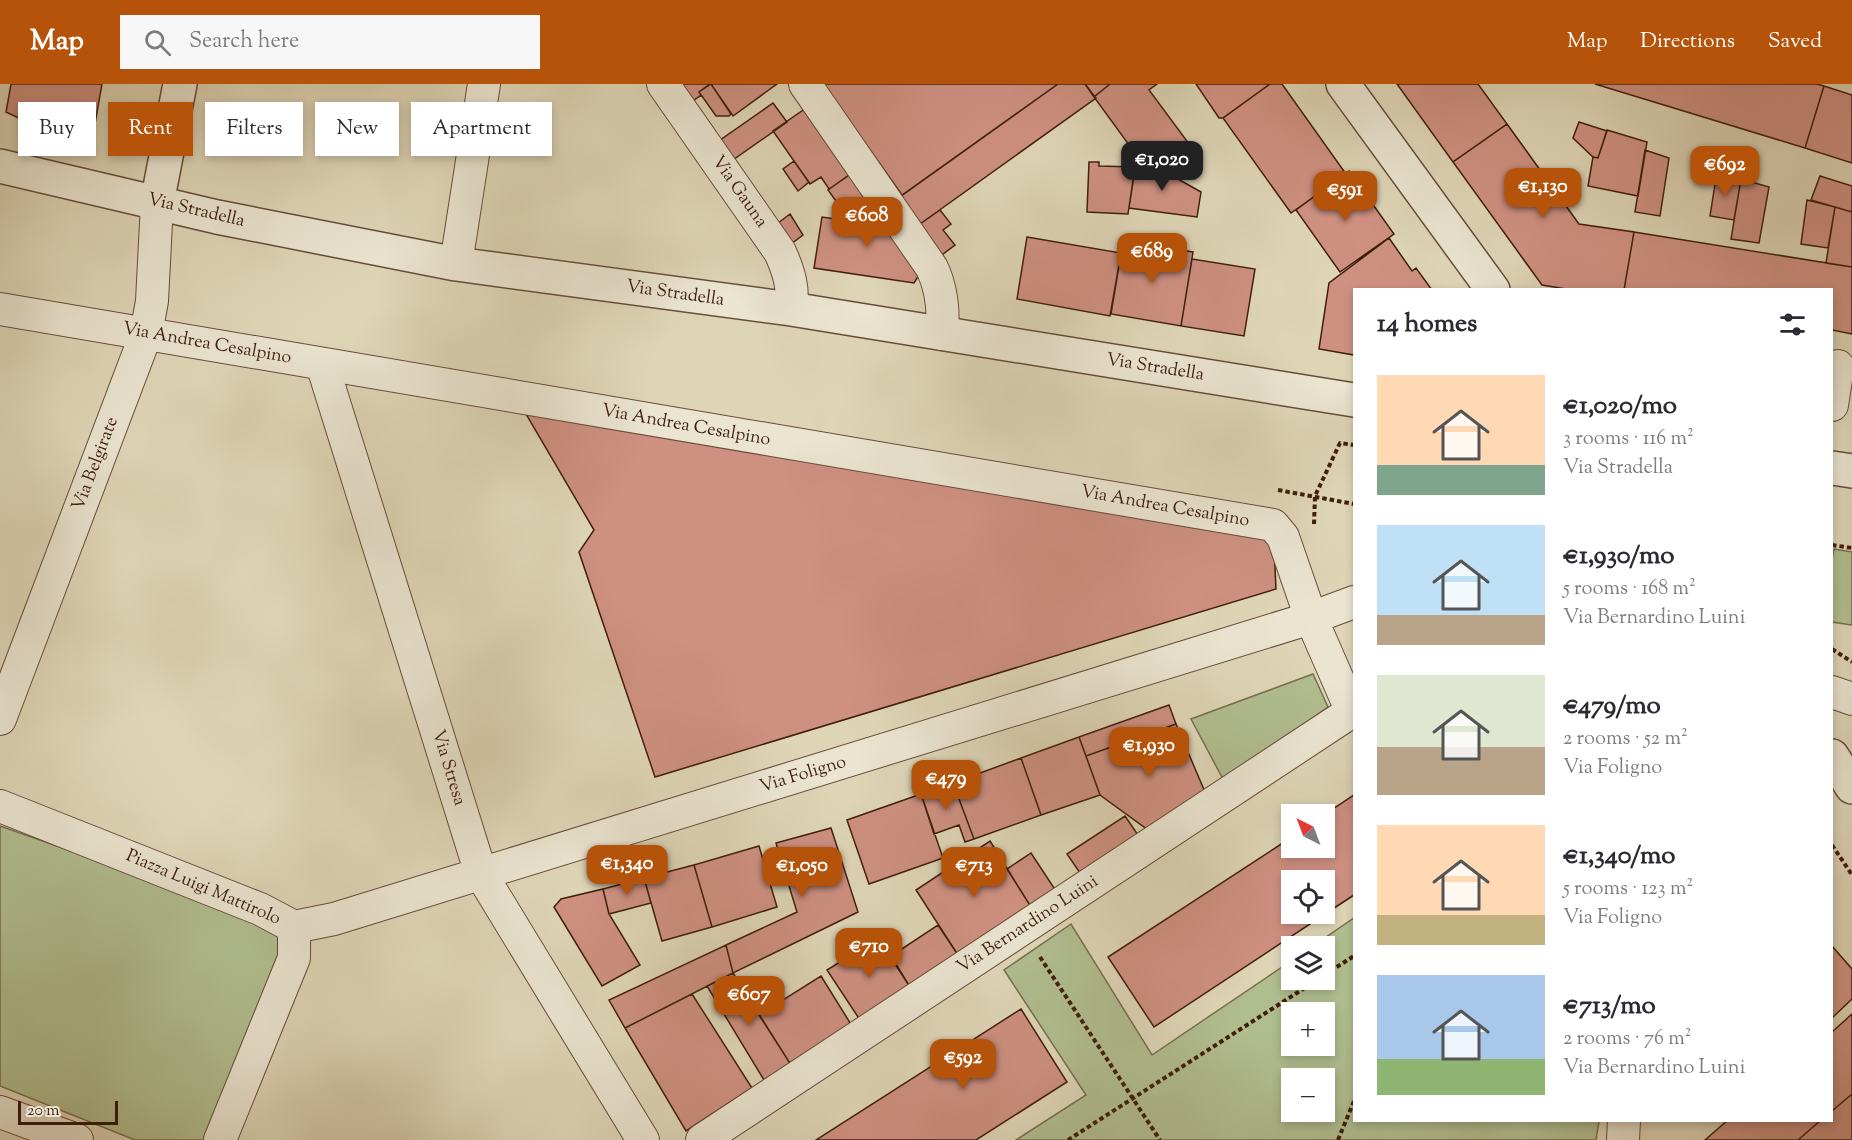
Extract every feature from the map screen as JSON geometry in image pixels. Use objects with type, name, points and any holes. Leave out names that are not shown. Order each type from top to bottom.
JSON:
[{"type":"street","points":[[157,202],[180,84]]},
{"type":"street","points":[[456,264],[484,84]]},
{"type":"street","name":"Via Gauna","points":[[663,84],[780,252],[793,294],[791,309]]},
{"type":"street","points":[[805,84],[932,268],[942,296],[944,318],[942,334]]},
{"type":"street","points":[[1343,84],[1492,288]]},
{"type":"street","name":"Via Stradella","points":[[0,166],[217,217],[456,264],[791,309],[1353,400]]},
{"type":"street","name":"Via Belgirate","points":[[0,719],[146,334],[152,301],[157,202]]},
{"type":"street","name":"Via Andrea Cesalpino","points":[[0,309],[1272,525],[1283,537],[1311,618],[1353,711]]},
{"type":"street","name":"Via Stresa","points":[[322,364],[481,874],[643,1140]]},
{"type":"street","points":[[1833,400],[1840,367]]},
{"type":"street","points":[[1833,468],[1852,471]]},
{"type":"street","name":"Via Foligno","points":[[294,927],[320,923],[481,874],[1311,618],[1353,602]]},
{"type":"street","points":[[1833,692],[1852,699]]},
{"type":"street","name":"Via Bernardino Luini","points":[[702,1140],[1353,711]]},
{"type":"street","points":[[1833,758],[1852,787]]},
{"type":"street","name":"Piazza Luigi Mattirolo","points":[[0,806],[260,909],[294,927],[294,958],[220,1140]]},
{"type":"street","points":[[0,1112],[77,1140]]},
{"type":"street","points":[[1623,1140],[1624,1122]]},
{"type":"path","points":[[1315,496],[1340,443],[1353,445]]},
{"type":"path","points":[[1833,545],[1852,548]]},
{"type":"path","points":[[1833,650],[1852,662]]},
{"type":"path","points":[[1833,846],[1852,874]]},
{"type":"path","points":[[1021,929],[1160,1140]]},
{"type":"path","points":[[1335,968],[1353,957]]},
{"type":"path","points":[[1068,1140],[1301,990]]},
{"type":"path","points":[[1338,1140],[1353,1103]]},
{"type":"green space","points":[[1834,549],[1852,552],[1852,625],[1833,622]]},
{"type":"green space","points":[[1313,674],[1328,707],[1224,781],[1191,719]]},
{"type":"green space","points":[[0,826],[297,931],[208,1140],[135,1140],[0,1086]]},
{"type":"green space","points":[[1353,919],[1353,1122],[1599,1122],[1596,1140],[1016,1140],[1086,1095],[1004,970],[1071,924],[1152,1055],[1281,968],[1281,990],[1335,990],[1335,936],[1328,936]]},
{"type":"building","points":[[11,84],[102,84],[96,118],[96,102],[18,102],[18,118],[6,112]]},
{"type":"building","points":[[672,84],[710,84],[699,92],[701,95],[686,106]]},
{"type":"building","points":[[711,84],[731,114],[729,116],[716,116],[699,92]]},
{"type":"building","points":[[711,84],[777,84],[733,116]]},
{"type":"building","points":[[823,84],[1058,84],[902,195]]},
{"type":"building","points":[[1058,84],[1085,84],[1096,98],[913,229],[893,202]]},
{"type":"building","points":[[1085,84],[1110,84],[1094,97]]},
{"type":"building","points":[[1110,84],[1157,84],[1149,90],[1198,156],[1171,175],[1137,156],[1094,97]]},
{"type":"building","points":[[1196,84],[1270,84],[1223,118],[1219,118]]},
{"type":"building","points":[[1270,84],[1282,84],[1346,174],[1291,213],[1223,118]]},
{"type":"building","points":[[1397,84],[1478,84],[1507,124],[1453,162]]},
{"type":"building","points":[[1595,84],[1817,84],[1824,86],[1805,148]]},
{"type":"building","points":[[1824,86],[1852,95],[1852,163],[1805,148]]},
{"type":"building","points":[[773,103],[787,122],[730,162],[716,143]]},
{"type":"building","points":[[809,106],[855,171],[829,189],[821,177],[810,184],[773,131]]},
{"type":"building","points":[[1579,122],[1607,131],[1598,158],[1593,157],[1573,138]]},
{"type":"building","points":[[1507,124],[1579,224],[1634,232],[1624,288],[1560,288],[1542,285],[1453,162]]},
{"type":"building","points":[[1607,130],[1647,142],[1638,196],[1588,186],[1593,157],[1598,158]]},
{"type":"building","points":[[1645,150],[1669,158],[1660,216],[1635,212]]},
{"type":"building","points":[[1137,156],[1201,192],[1197,217],[1129,208]]},
{"type":"building","points":[[794,161],[809,182],[798,191],[783,169]]},
{"type":"building","points":[[1089,162],[1099,162],[1099,166],[1135,167],[1128,214],[1087,212]]},
{"type":"building","points":[[856,170],[877,202],[850,221],[828,190]]},
{"type":"building","points":[[1349,171],[1394,234],[1340,272],[1296,210]]},
{"type":"building","points":[[1717,172],[1741,179],[1734,220],[1710,216]]},
{"type":"building","points":[[1820,176],[1852,186],[1852,212],[1811,200]]},
{"type":"building","points":[[1741,179],[1769,187],[1759,243],[1731,239]]},
{"type":"building","points":[[1807,200],[1835,207],[1828,248],[1801,244]]},
{"type":"building","points":[[877,202],[924,267],[914,283],[814,268],[822,217],[850,221]]},
{"type":"building","points":[[1835,207],[1852,212],[1852,267],[1826,263]]},
{"type":"building","points":[[940,210],[951,224],[943,230],[955,245],[935,260],[913,229]]},
{"type":"building","points":[[790,214],[803,235],[787,247],[773,227]]},
{"type":"building","points":[[1634,232],[1852,267],[1852,334],[1833,330],[1833,288],[1624,288]]},
{"type":"building","points":[[1027,237],[1121,253],[1110,316],[1017,299]]},
{"type":"building","points":[[1389,238],[1412,271],[1416,268],[1431,288],[1353,288],[1353,355],[1319,349],[1329,283]]},
{"type":"building","points":[[1123,242],[1193,252],[1181,326],[1111,314]]},
{"type":"building","points":[[1192,259],[1255,269],[1244,336],[1181,326]]},
{"type":"building","points":[[516,397],[1273,525],[1276,589],[655,777],[579,552],[594,530]]},
{"type":"building","points":[[1169,705],[1176,724],[1086,756],[1079,737]]},
{"type":"building","points":[[1176,724],[1208,799],[1151,832],[1100,795],[1086,756]]},
{"type":"building","points":[[1079,737],[1100,795],[1041,815],[1021,758]]},
{"type":"building","points":[[1021,758],[1041,815],[974,839],[953,783]]},
{"type":"building","points":[[953,783],[974,839],[965,842],[959,825],[934,834],[921,794]]},
{"type":"building","points":[[921,794],[943,858],[869,884],[847,820]]},
{"type":"building","points":[[1353,796],[1353,896],[1335,908],[1335,870],[1281,870],[1281,924],[1310,924],[1292,936],[1281,936],[1281,943],[1154,1027],[1108,957],[1281,844],[1281,858],[1335,858],[1335,808]]},
{"type":"building","points":[[1125,816],[1138,835],[1080,873],[1067,854]]},
{"type":"building","points":[[831,828],[858,912],[733,973],[726,945],[797,912],[776,843]]},
{"type":"building","points":[[990,841],[1031,907],[958,955],[916,890]]},
{"type":"building","points":[[759,846],[777,907],[712,927],[694,865]]},
{"type":"building","points":[[1031,853],[1056,891],[1031,907],[1007,869]]},
{"type":"building","points":[[694,865],[712,927],[662,941],[644,878]]},
{"type":"building","points":[[644,878],[651,903],[609,914],[603,889]]},
{"type":"building","points":[[603,889],[609,914],[640,965],[602,986],[554,907],[561,899]]},
{"type":"building","points":[[938,925],[958,955],[910,987],[891,956]]},
{"type":"building","points":[[878,938],[910,987],[860,1020],[827,970]]},
{"type":"building","points":[[726,945],[733,973],[625,1028],[609,1000]]},
{"type":"building","points":[[1833,947],[1852,969],[1852,999],[1833,1017]]},
{"type":"building","points":[[733,973],[791,1065],[764,1080],[707,986]]},
{"type":"building","points":[[821,976],[852,1026],[791,1065],[759,1015]]},
{"type":"building","points":[[692,994],[752,1088],[686,1131],[625,1028]]},
{"type":"building","points":[[1021,1009],[1067,1082],[976,1140],[816,1140]]},
{"type":"building","points":[[1852,1014],[1852,1094],[1833,1110],[1833,1031]]},
{"type":"building","points":[[1852,1094],[1852,1140],[1798,1140],[1819,1122],[1833,1122],[1833,1110]]},
{"type":"building","points":[[1726,1122],[1819,1122],[1798,1140],[1705,1140]]}]
